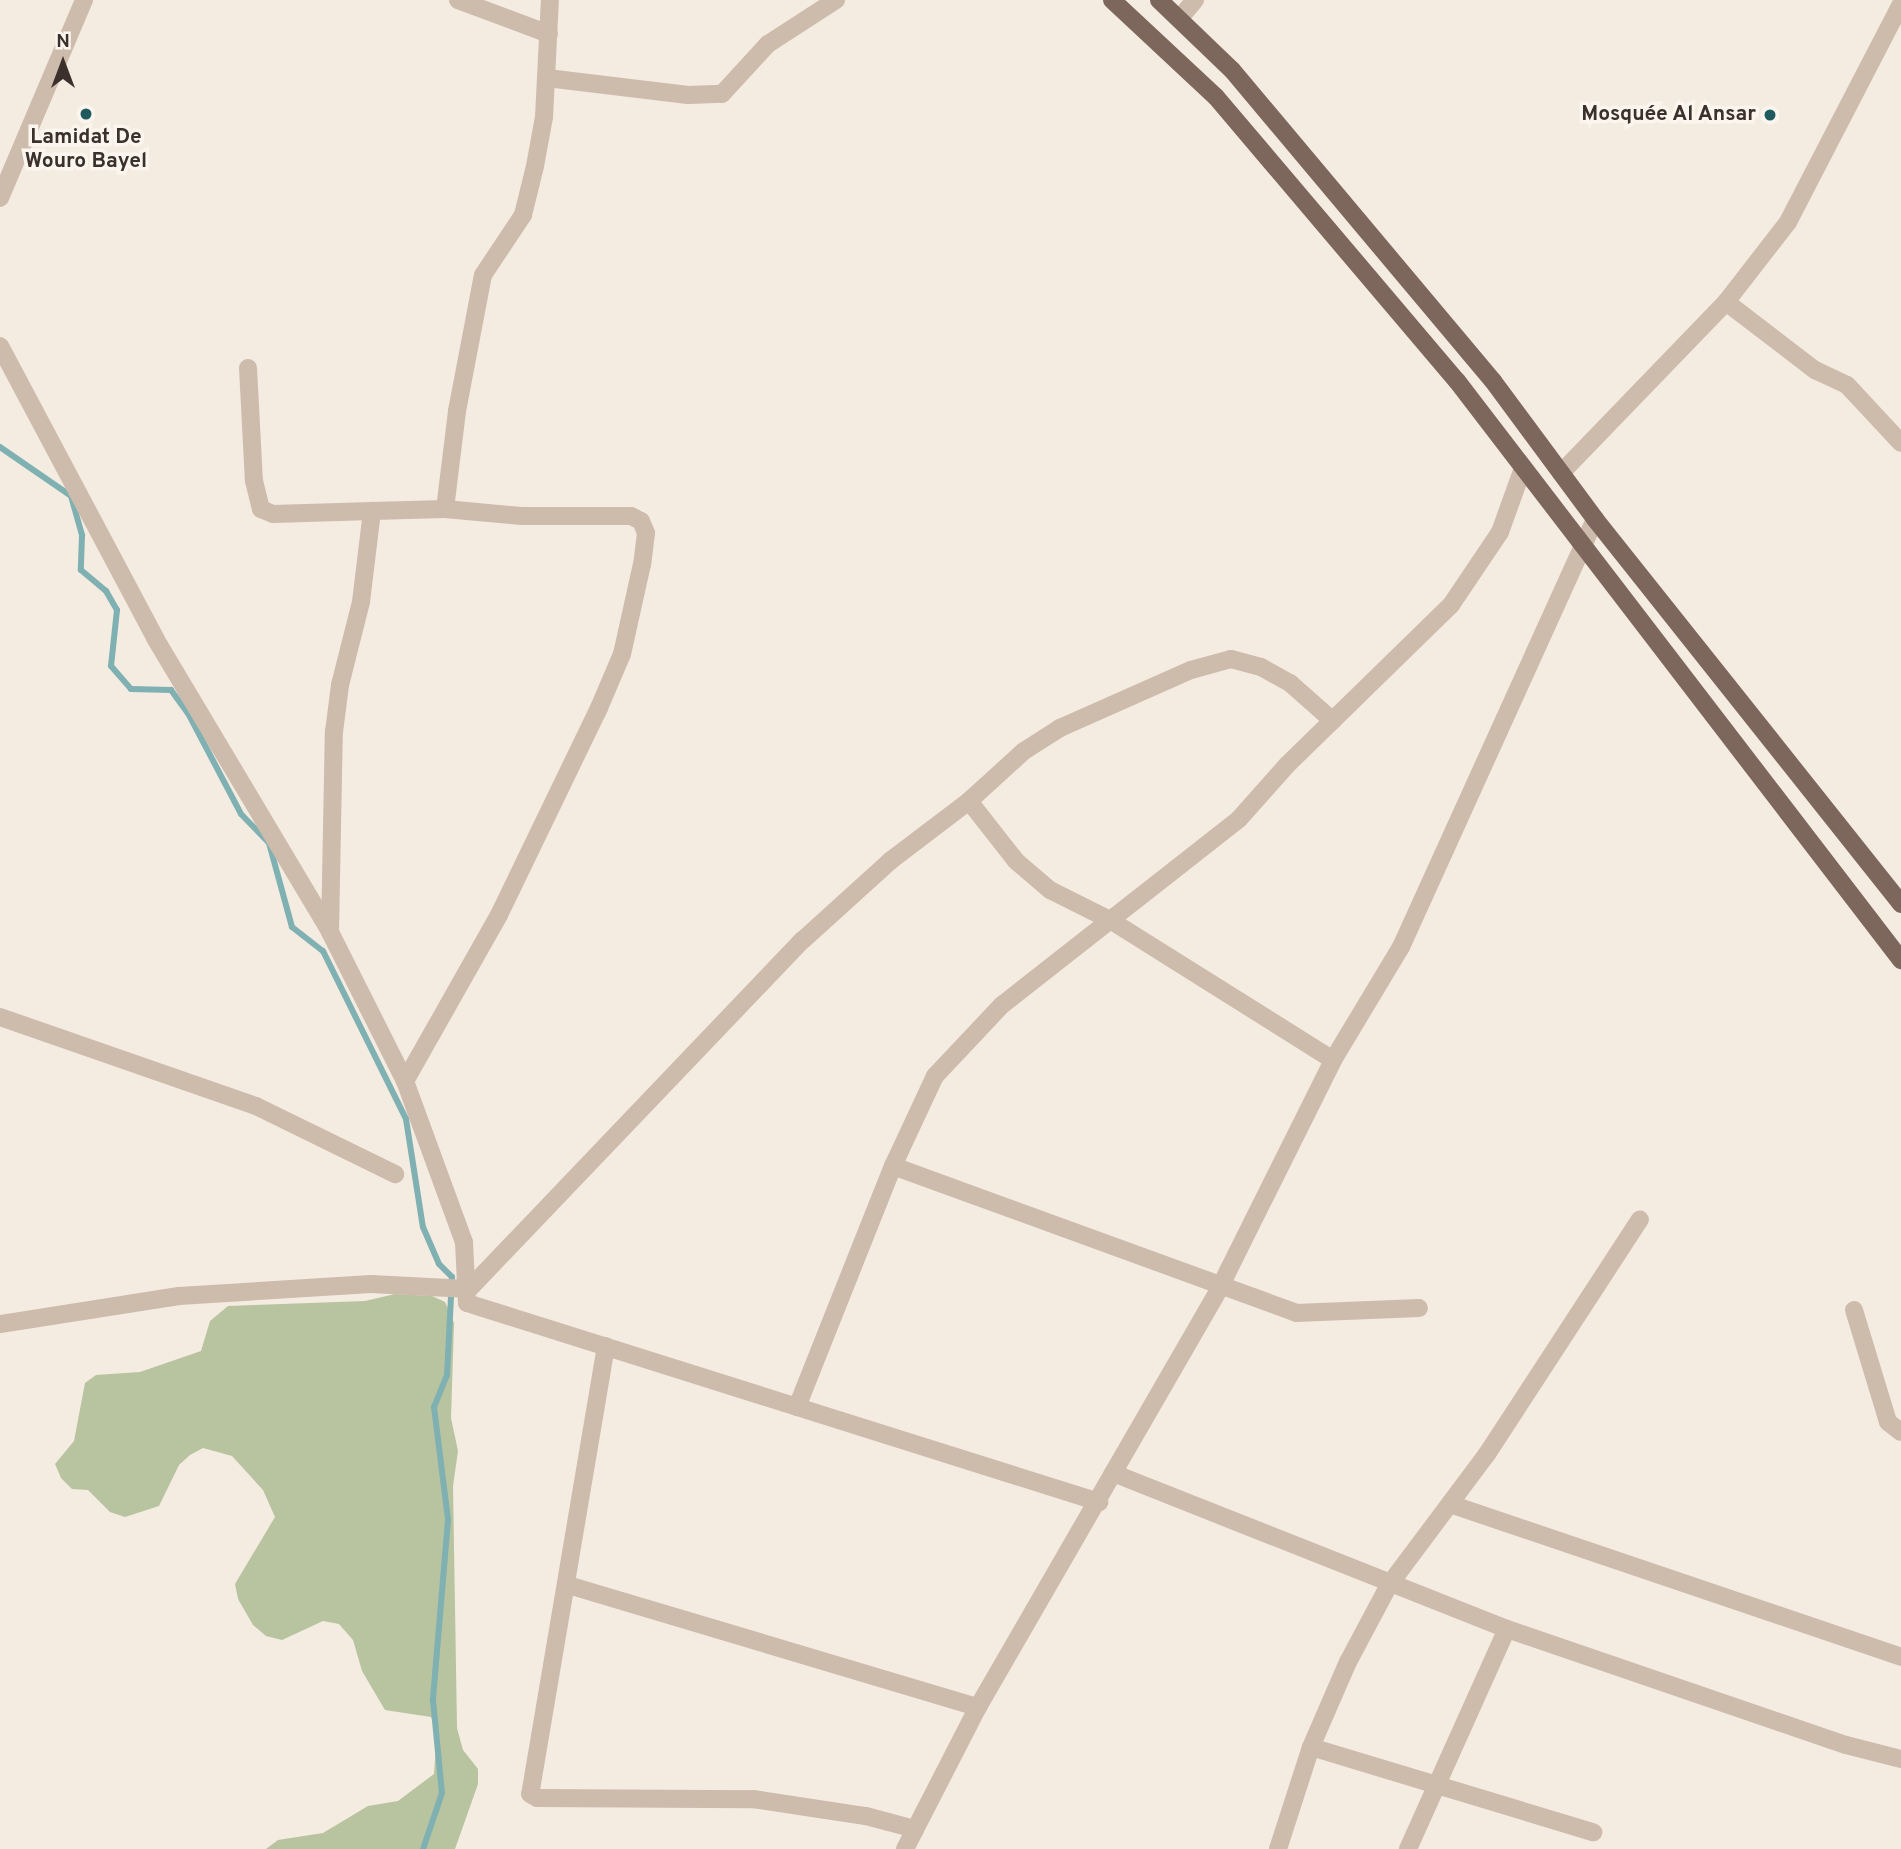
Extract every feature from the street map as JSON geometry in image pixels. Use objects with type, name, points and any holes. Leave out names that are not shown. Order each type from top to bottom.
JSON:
[{"type":"main road","points":[[1112,0],[1216,97],[1457,381],[1901,960]]},
{"type":"main road","points":[[1159,0],[1232,70],[1493,381],[1595,519],[1901,904]]},
{"type":"street","points":[[0,198],[83,0]]},
{"type":"street","points":[[458,0],[549,34]]},
{"type":"street","points":[[445,509],[476,304],[489,264],[523,215],[536,166],[547,78],[550,0]]},
{"type":"street","points":[[547,78],[688,95],[722,94],[768,44],[836,0]]},
{"type":"street","points":[[1179,19],[1195,0]]},
{"type":"street","points":[[1561,473],[1726,302],[1788,222],[1901,4]]},
{"type":"street","points":[[1726,302],[1815,370],[1847,386],[1901,443]]},
{"type":"street","points":[[0,346],[155,638],[330,932],[405,1081],[464,1242],[469,1289],[467,1304],[1099,1502]]},
{"type":"street","points":[[248,368],[254,481],[261,509],[273,514],[445,509],[522,516],[631,516],[641,521],[646,533],[622,653],[590,730],[499,915],[405,1081]]},
{"type":"street","points":[[797,1407],[893,1167],[935,1076],[1002,1005],[1239,819],[1458,596],[1500,532],[1523,468]]},
{"type":"street","points":[[330,932],[334,732],[340,685],[361,602],[372,511]]},
{"type":"street","points":[[905,1849],[978,1707],[1099,1502],[1220,1287],[1333,1060],[1401,947],[1595,519]]},
{"type":"street","points":[[0,1324],[179,1296],[371,1284],[469,1289],[803,940],[890,862],[969,801],[1024,751],[1060,729],[1191,670],[1231,659],[1261,667],[1290,683],[1334,720]]},
{"type":"street","points":[[969,801],[1031,876],[1110,920],[1333,1060]]},
{"type":"street","points":[[0,1017],[256,1106],[396,1174]]},
{"type":"street","points":[[893,1167],[1296,1313],[1419,1308]]},
{"type":"street","points":[[1278,1849],[1311,1747],[1348,1662],[1389,1585],[1450,1504],[1640,1219]]},
{"type":"street","points":[[1854,1310],[1888,1422],[1901,1432]]},
{"type":"street","points":[[606,1346],[568,1585],[530,1794],[537,1798],[765,1800],[866,1816],[915,1829]]},
{"type":"street","points":[[1114,1474],[1389,1585],[1507,1629],[1846,1745],[1901,1759]]},
{"type":"street","points":[[1450,1504],[1901,1657]]},
{"type":"street","points":[[568,1585],[978,1707]]},
{"type":"street","points":[[1408,1849],[1507,1629]]},
{"type":"street","points":[[1311,1747],[1435,1787],[1593,1832]]},
{"type":"green space","points":[[395,1294],[432,1296],[445,1302],[454,1323],[451,1418],[458,1451],[453,1486],[457,1728],[463,1750],[478,1769],[478,1784],[455,1849],[266,1849],[278,1840],[323,1833],[368,1806],[398,1801],[434,1774],[437,1730],[431,1717],[385,1710],[362,1671],[353,1640],[339,1624],[323,1621],[282,1640],[266,1636],[253,1625],[238,1599],[235,1584],[275,1517],[263,1490],[232,1456],[203,1448],[190,1455],[179,1465],[159,1506],[125,1517],[110,1512],[88,1490],[72,1489],[61,1478],[55,1464],[74,1441],[85,1383],[96,1375],[140,1372],[201,1351],[210,1321],[228,1306],[365,1301]]},
{"type":"waterway","points":[[0,447],[71,496],[82,535],[81,570],[106,591],[117,610],[111,666],[131,689],[171,690],[188,713],[241,814],[269,843],[292,927],[323,951],[406,1119],[423,1227],[439,1264],[452,1277],[447,1375],[434,1407],[448,1520],[433,1700],[442,1793],[423,1849]]},
{"type":"place","name":"Lamidat De Wouro Bayel","points":[[86,114]]},
{"type":"place","name":"Mosquée Al Ansar","points":[[1770,115]]}]
